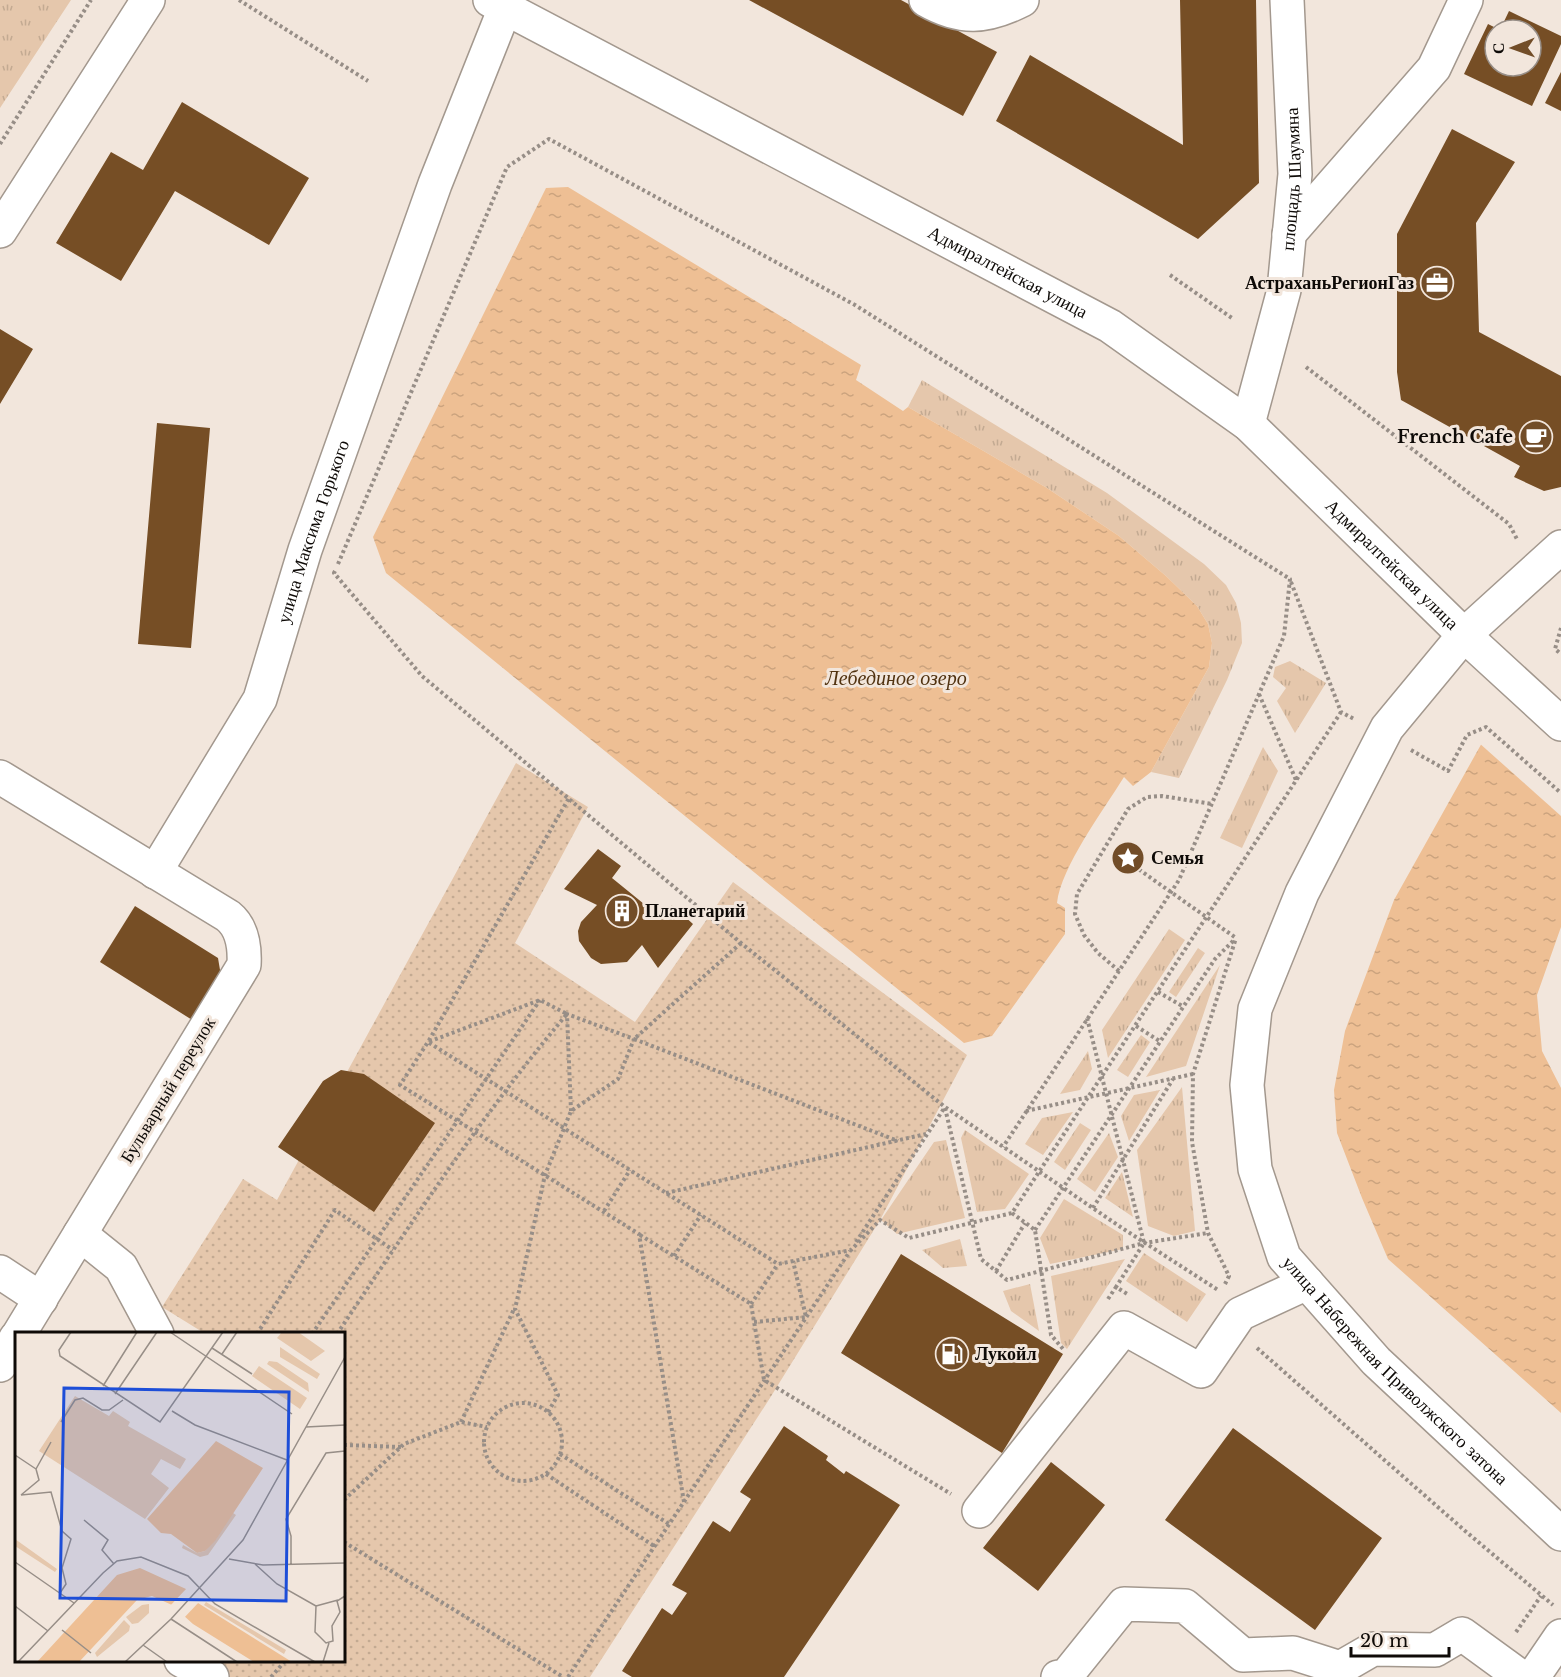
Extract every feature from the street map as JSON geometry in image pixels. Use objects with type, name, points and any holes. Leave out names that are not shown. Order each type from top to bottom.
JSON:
[{"type":"street","points":[[0,231],[148,0]]},
{"type":"street","points":[[926,0],[945,11],[972,16],[991,14],[1022,0]]},
{"type":"street","name":"площадь Шаумяна","points":[[1248,424],[1284,290],[1295,174],[1287,0]]},
{"type":"street","points":[[1289,234],[1434,68],[1466,0]]},
{"type":"street","name":"Адмиралтейская улица","points":[[497,4],[1110,326],[1248,424],[1464,635],[1561,724]]},
{"type":"street","name":"улица Максима Горького","points":[[155,872],[260,699],[313,528],[497,4]]},
{"type":"street","name":"улица Набережная Приволжского затона","points":[[1561,547],[1464,635],[1388,728],[1302,894],[1255,1009],[1247,1085],[1255,1169],[1284,1257],[1376,1361],[1561,1534]]},
{"type":"street","points":[[0,777],[155,872]]},
{"type":"street","name":"Бульварный переулок","points":[[21,1332],[244,965],[243,944],[237,923],[155,872]]},
{"type":"street","points":[[80,1234],[121,1267],[156,1332]]},
{"type":"street","points":[[0,1272],[40,1299]]},
{"type":"street","points":[[979,1511],[1124,1328],[1201,1371],[1240,1314],[1307,1282]]},
{"type":"street","points":[[0,1365],[15,1340]]},
{"type":"street","points":[[1058,1677],[1066,1676],[1124,1604],[1185,1606],[1243,1655],[1293,1653],[1340,1668],[1373,1649],[1435,1650],[1462,1634],[1521,1677]]},
{"type":"street","points":[[1533,1677],[1559,1621]]},
{"type":"street","points":[[185,1662],[212,1677]]},
{"type":"path","points":[[0,144],[92,0]]},
{"type":"path","points":[[239,0],[368,81]]},
{"type":"path","points":[[1236,938],[1193,1074],[1192,1142],[1208,1233],[1229,1276],[1221,1294],[945,1107],[741,943],[422,676],[334,573],[507,167],[549,139],[855,305],[1290,579],[1341,712],[1448,771],[1467,735],[1486,727],[1561,793]]},
{"type":"path","points":[[1170,274],[1232,318]]},
{"type":"path","points":[[1306,367],[1509,524],[1534,572]]},
{"type":"path","points":[[1003,1147],[1179,880],[1284,636],[1290,579]]},
{"type":"path","points":[[1561,628],[1555,649],[1561,654]]},
{"type":"path","points":[[1259,694],[1296,781]]},
{"type":"path","points":[[428,1042],[778,1264],[850,1250],[880,1220],[909,1238],[1011,1213],[1341,712]]},
{"type":"path","points":[[1119,971],[1098,953],[1084,935],[1075,914],[1077,894],[1128,809],[1147,797],[1162,796],[1212,804]]},
{"type":"path","points":[[568,798],[428,1042],[400,1085],[751,1304]]},
{"type":"path","points":[[1134,866],[1236,938]]},
{"type":"path","points":[[1070,1356],[1051,1335],[1035,1230],[1215,958],[1236,938]]},
{"type":"path","points":[[571,1111],[618,1079],[634,1039],[741,943]]},
{"type":"path","points":[[1158,992],[1184,1008]]},
{"type":"path","points":[[428,1042],[540,1000],[567,1014],[898,1141]]},
{"type":"path","points":[[313,1332],[540,1000]]},
{"type":"path","points":[[339,1332],[393,1250],[521,1067],[567,1014]]},
{"type":"path","points":[[462,1422],[515,1309],[544,1175],[571,1111],[567,1014]]},
{"type":"path","points":[[1087,1018],[1144,1243],[1116,1287],[1135,1299]]},
{"type":"path","points":[[1136,1026],[1161,1042]]},
{"type":"path","points":[[1026,1112],[1193,1074]]},
{"type":"path","points":[[1093,1208],[1173,1078]]},
{"type":"path","points":[[568,1677],[945,1107]]},
{"type":"path","points":[[945,1107],[981,1259],[1007,1280],[1144,1243],[1208,1233]]},
{"type":"path","points":[[666,1193],[927,1134]]},
{"type":"path","points":[[604,1211],[630,1170]]},
{"type":"path","points":[[258,1332],[336,1210],[393,1250]]},
{"type":"path","points":[[1011,1213],[1035,1230]]},
{"type":"path","points":[[674,1257],[701,1215]]},
{"type":"path","points":[[996,1270],[1025,1223]]},
{"type":"path","points":[[639,1234],[684,1502]]},
{"type":"path","points":[[793,1261],[806,1317]]},
{"type":"path","points":[[778,1264],[751,1304],[764,1380],[979,1511]]},
{"type":"path","points":[[515,1309],[558,1395],[548,1412]]},
{"type":"path","points":[[754,1322],[806,1317]]},
{"type":"path","points":[[1226,1335],[1252,1344],[1464,1530],[1559,1621]]},
{"type":"path","points":[[526,1403],[548,1412],[561,1431],[560,1454],[555,1465],[535,1480],[523,1482],[499,1473],[490,1464],[485,1452],[484,1440],[487,1427],[493,1417],[502,1409],[514,1404],[526,1403]]},
{"type":"path","points":[[345,1499],[402,1447],[462,1422],[487,1427]]},
{"type":"path","points":[[345,1445],[402,1447]]},
{"type":"path","points":[[560,1454],[669,1524]]},
{"type":"path","points":[[546,1474],[654,1546]]},
{"type":"path","points":[[345,1543],[563,1677]]},
{"type":"path","points":[[271,1677],[284,1662]]},
{"type":"green space","points":[[0,0],[71,0],[0,108]]},
{"type":"green space","points":[[922,380],[1107,493],[1204,564],[1226,585],[1236,603],[1241,623],[1242,643],[1227,680],[1179,778],[1151,772],[1209,667],[1212,643],[1208,624],[1197,606],[1119,536],[1047,488],[908,407]]},
{"type":"green space","points":[[1290,661],[1326,683],[1295,733],[1277,701],[1286,688],[1273,677],[1275,667]]},
{"type":"green space","points":[[1263,747],[1278,771],[1242,848],[1220,838]]},
{"type":"green space","points":[[516,763],[588,807],[515,943],[635,1022],[733,882],[967,1055],[880,1220],[770,1398],[590,1677],[191,1677],[167,1662],[345,1662],[345,1332],[202,1332],[162,1307],[243,1179],[277,1200]]},
{"type":"green space","points":[[1169,929],[1185,940],[1108,1058],[1102,1030]]},
{"type":"green space","points":[[1198,948],[1205,953],[1176,997],[1169,992]]},
{"type":"green space","points":[[1220,965],[1186,1066],[1146,1077]]},
{"type":"green space","points":[[1141,1035],[1150,1042],[1128,1077],[1117,1070]]},
{"type":"green space","points":[[1088,1051],[1092,1069],[1080,1090],[1060,1094]]},
{"type":"green space","points":[[1182,1087],[1195,1231],[1174,1236],[1148,1226],[1137,1150]]},
{"type":"green space","points":[[1160,1090],[1129,1141],[1121,1116],[1134,1095]]},
{"type":"green space","points":[[1073,1112],[1043,1155],[1025,1144],[1042,1118]]},
{"type":"green space","points":[[1080,1123],[1091,1130],[1065,1170],[1054,1162]]},
{"type":"green space","points":[[965,1130],[1029,1174],[1005,1209],[977,1212],[961,1138]]},
{"type":"green space","points":[[1109,1133],[1118,1157],[1095,1192],[1077,1179]]},
{"type":"green space","points":[[946,1140],[965,1218],[897,1234],[881,1220],[934,1142]]},
{"type":"green space","points":[[1122,1172],[1133,1217],[1105,1198]]},
{"type":"green space","points":[[1064,1199],[1123,1235],[1123,1249],[1050,1264],[1040,1238]]},
{"type":"green space","points":[[960,1239],[967,1266],[943,1268],[922,1250]]},
{"type":"green space","points":[[1144,1253],[1206,1294],[1187,1322],[1126,1281]]},
{"type":"green space","points":[[1125,1259],[1067,1349],[1061,1343],[1051,1276]]},
{"type":"green space","points":[[1030,1284],[1039,1331],[1011,1311],[1003,1291]]},
{"type":"water","name":"Лебединое озеро","points":[[568,187],[861,365],[856,380],[903,411],[908,407],[1047,488],[1119,536],[1197,606],[1208,624],[1212,643],[1209,667],[1151,772],[1133,786],[1124,777],[1085,838],[1066,873],[1057,903],[1065,908],[1065,934],[992,1036],[964,1043],[386,573],[373,537],[546,188]]},
{"type":"water","points":[[1561,668],[1561,927],[1537,995],[1542,1051],[1561,1088],[1561,1413],[1388,1259],[1337,1133],[1334,1090],[1345,1031],[1394,900],[1483,741]]},
{"type":"pier","points":[[1561,665],[1561,816],[1478,742]]},
{"type":"building","points":[[749,0],[901,0],[997,52],[963,116]]},
{"type":"building","points":[[1180,0],[1256,0],[1259,183],[1198,239],[996,121],[1030,55],[1183,145]]},
{"type":"building","points":[[1509,11],[1524,18],[1506,18]]},
{"type":"building","points":[[1543,27],[1561,36],[1561,44],[1532,106],[1464,74],[1483,34],[1483,78],[1543,78]]},
{"type":"building","points":[[1561,72],[1561,111],[1545,103]]},
{"type":"building","points":[[182,102],[309,178],[269,245],[175,191],[121,281],[56,243],[111,152],[143,170]]},
{"type":"building","name":"АстраханьРегионГаз","points":[[1452,129],[1515,162],[1476,223],[1479,332],[1561,376],[1561,487],[1544,491],[1514,477],[1520,466],[1401,400],[1397,372],[1397,234]]},
{"type":"building","points":[[0,329],[33,349],[0,404]]},
{"type":"building","points":[[157,423],[210,428],[191,648],[138,644]]},
{"type":"building","name":"Планетарий","points":[[598,849],[621,866],[612,878],[660,917],[672,905],[693,924],[658,968],[642,945],[627,962],[601,964],[591,958],[579,941],[578,931],[581,922],[597,905],[564,889]]},
{"type":"building","points":[[135,906],[218,958],[222,982],[197,1023],[100,962]]},
{"type":"building","points":[[341,1070],[364,1074],[435,1123],[374,1212],[278,1147],[323,1081]]},
{"type":"building","name":"Лукойл","points":[[901,1254],[1063,1354],[1002,1453],[841,1353]]},
{"type":"building","points":[[784,1426],[828,1456],[826,1460],[844,1474],[846,1471],[900,1505],[784,1677],[632,1677],[622,1671],[662,1608],[672,1615],[687,1593],[672,1585],[713,1521],[730,1532],[751,1499],[740,1492]]},
{"type":"building","points":[[1233,1428],[1382,1538],[1315,1630],[1165,1520]]},
{"type":"building","points":[[1051,1462],[1105,1505],[1038,1591],[983,1548]]},
{"type":"place","name":"АстраханьРегионГаз","points":[[1437,283]]},
{"type":"place","name":"French Cafe","points":[[1536,437]]},
{"type":"place","name":"Семья","points":[[1128,858]]},
{"type":"place","name":"Планетарий","points":[[622,911]]},
{"type":"place","name":"Лукойл","points":[[952,1354]]}]
